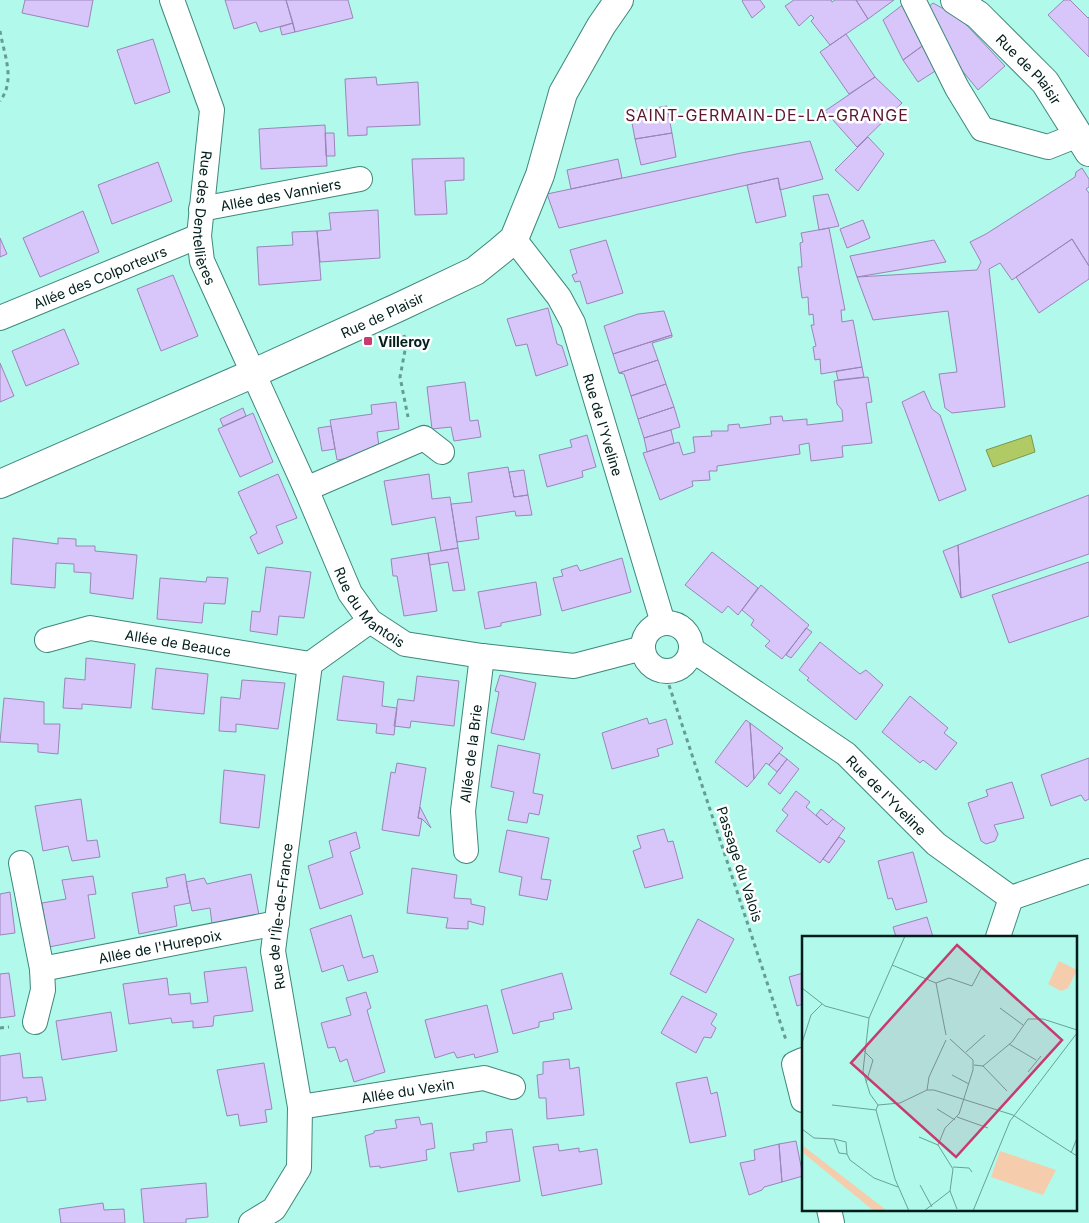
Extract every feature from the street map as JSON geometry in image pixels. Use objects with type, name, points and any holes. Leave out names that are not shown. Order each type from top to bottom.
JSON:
[{"type":"street","name":"Rue des Dentellières","points":[[172,0],[212,110],[199,236],[202,261],[254,374]]},
{"type":"street","name":"Rue de Plaisir","points":[[0,484],[254,374],[475,271],[514,239],[540,174],[563,93],[601,26],[619,0]]},
{"type":"street","points":[[913,0],[957,88],[982,129],[1048,147],[1084,144]]},
{"type":"street","name":"Rue de Plaisir","points":[[955,0],[978,15],[1045,82],[1084,144]]},
{"type":"street","name":"Allée des Vanniers","points":[[201,209],[360,179]]},
{"type":"street","name":"Allée des Colporteurs","points":[[0,318],[199,236]]},
{"type":"street","name":"Rue de l'Yveline","points":[[514,239],[559,297],[573,323],[663,624]]},
{"type":"street","name":"Rue du Mantois","points":[[254,374],[306,488],[350,593],[370,621],[405,644],[482,656],[574,666],[643,648]]},
{"type":"street","points":[[306,488],[424,438],[442,452]]},
{"type":"street","points":[[310,664],[370,621]]},
{"type":"street","points":[[663,624],[674,624],[682,627],[691,641],[692,650],[685,663],[679,668],[672,670],[656,668],[645,656],[643,648],[647,634],[652,628],[663,624]]},
{"type":"street","name":"Allée de Beauce","points":[[47,640],[90,628],[310,664]]},
{"type":"street","name":"Rue de l'Yveline","points":[[692,650],[846,754],[936,844],[1011,898]]},
{"type":"street","name":"Allée de la Brie","points":[[466,851],[463,810],[482,656]]},
{"type":"street","name":"Rue de l'Île-de-France","points":[[251,1223],[274,1209],[299,1168],[300,1107],[273,952],[310,664]]},
{"type":"street","points":[[21,863],[42,969],[43,990],[35,1022]]},
{"type":"street","points":[[998,936],[1011,898],[1089,870]]},
{"type":"street","name":"Allée de l'Hurepoix","points":[[42,969],[277,923]]},
{"type":"street","points":[[798,1062],[802,1092]]},
{"type":"street","name":"Allée du Vexin","points":[[300,1107],[484,1078],[514,1088]]},
{"type":"street","points":[[829,1210],[832,1223]]},
{"type":"path","points":[[0,31],[9,74],[6,93],[0,101]]},
{"type":"path","points":[[399,307],[406,345],[400,377],[413,442]]},
{"type":"path","name":"Passage du Valois","points":[[664,670],[798,1062]]},
{"type":"shaded area","points":[[1031,435],[1035,452],[993,467],[986,450]]},
{"type":"building","points":[[25,0],[93,0],[88,27],[22,13]]},
{"type":"building","points":[[225,0],[286,0],[293,23],[260,32],[256,22],[234,29]]},
{"type":"building","points":[[286,0],[348,0],[353,18],[295,32]]},
{"type":"building","points":[[743,0],[760,0],[765,7],[752,18]]},
{"type":"building","points":[[794,0],[831,0],[832,2],[835,0],[856,0],[868,19],[830,45],[811,21],[814,18],[811,15],[799,26],[785,6]]},
{"type":"building","points":[[856,0],[894,0],[868,19]]},
{"type":"building","points":[[1064,0],[1070,0],[1089,17],[1089,57],[1048,15]]},
{"type":"building","points":[[905,3],[925,44],[903,60],[883,20]]},
{"type":"building","points":[[933,3],[960,18],[1005,66],[978,90],[939,42],[926,9]]},
{"type":"building","points":[[293,23],[295,32],[282,35],[280,27]]},
{"type":"building","points":[[846,34],[875,77],[849,94],[820,52]]},
{"type":"building","points":[[153,39],[170,92],[135,104],[117,50]]},
{"type":"building","points":[[925,44],[940,68],[918,82],[903,60]]},
{"type":"building","points":[[376,77],[377,85],[418,82],[420,125],[367,127],[367,135],[348,136],[345,79]]},
{"type":"building","points":[[875,77],[902,103],[857,147],[825,111]]},
{"type":"building","points":[[667,106],[672,133],[635,139],[630,112]]},
{"type":"building","points":[[325,125],[327,166],[261,169],[259,129]]},
{"type":"building","points":[[325,133],[334,133],[335,156],[326,156]]},
{"type":"building","points":[[672,133],[676,157],[641,165],[635,139]]},
{"type":"building","points":[[868,137],[884,154],[858,191],[835,170]]},
{"type":"building","points":[[810,141],[823,179],[780,190],[778,178],[559,228],[547,194],[741,153]]},
{"type":"building","points":[[464,158],[464,180],[445,181],[447,214],[415,215],[412,159]]},
{"type":"building","points":[[618,159],[622,178],[571,189],[567,170]]},
{"type":"building","points":[[158,162],[172,201],[112,224],[98,185]]},
{"type":"building","points":[[1082,168],[1089,179],[1089,187],[1086,189],[1089,193],[1089,266],[1072,239],[1012,280],[1000,263],[989,269],[1005,407],[952,413],[945,408],[939,374],[957,372],[948,311],[873,320],[857,277],[977,270],[981,262],[970,242],[986,234],[1075,177],[1076,172]]},
{"type":"building","points":[[778,178],[786,216],[756,223],[747,185]]},
{"type":"building","points":[[828,194],[839,226],[819,230],[813,196]]},
{"type":"building","points":[[378,210],[380,258],[320,262],[317,231],[331,230],[329,213]]},
{"type":"building","points":[[83,211],[99,252],[40,277],[23,238]]},
{"type":"building","points":[[863,220],[870,238],[847,248],[840,229]]},
{"type":"building","points":[[829,228],[845,310],[841,310],[842,322],[853,320],[862,367],[821,374],[820,359],[815,360],[813,347],[816,346],[811,325],[814,325],[813,314],[809,315],[808,297],[802,298],[798,267],[802,267],[800,243],[803,242],[801,233]]},
{"type":"building","points":[[317,231],[321,280],[259,285],[257,247],[293,245],[292,232]]},
{"type":"building","points":[[0,238],[7,254],[0,257]]},
{"type":"building","points":[[1072,239],[1089,266],[1089,279],[1039,313],[1016,277]]},
{"type":"building","points":[[606,240],[623,293],[587,304],[580,281],[575,282],[572,275],[577,273],[570,250]]},
{"type":"building","points":[[934,240],[946,262],[857,277],[850,256]]},
{"type":"building","points":[[173,275],[198,336],[161,351],[137,289]]},
{"type":"building","points":[[548,308],[557,344],[562,346],[568,365],[536,376],[527,344],[516,346],[507,319]]},
{"type":"building","points":[[664,311],[672,335],[613,354],[604,326],[638,314]]},
{"type":"building","points":[[64,329],[79,364],[26,386],[12,351]]},
{"type":"building","points":[[672,335],[672,337],[652,343],[658,360],[619,373],[613,354]]},
{"type":"building","points":[[658,360],[666,384],[631,396],[624,374],[619,373]]},
{"type":"building","points":[[0,363],[14,396],[0,402]]},
{"type":"building","points":[[862,367],[864,377],[838,380],[836,371]]},
{"type":"building","points":[[868,377],[872,402],[866,403],[872,443],[842,446],[843,457],[811,461],[809,443],[799,445],[800,454],[717,466],[717,471],[709,471],[710,480],[692,481],[693,486],[660,500],[643,453],[679,442],[683,455],[695,452],[693,437],[712,436],[711,431],[728,431],[728,425],[739,424],[740,428],[771,424],[770,417],[782,416],[783,421],[807,419],[807,425],[843,421],[842,410],[837,404],[834,381]]},
{"type":"building","points":[[465,382],[470,421],[478,420],[481,437],[454,441],[451,427],[432,429],[427,387]]},
{"type":"building","points":[[666,384],[674,407],[638,419],[631,396]]},
{"type":"building","points":[[924,391],[932,409],[940,415],[966,490],[939,501],[902,402]]},
{"type":"building","points":[[396,402],[399,429],[377,432],[380,453],[337,460],[330,420],[372,414],[371,405]]},
{"type":"building","points":[[674,407],[680,427],[644,438],[638,419]]},
{"type":"building","points":[[243,408],[246,416],[223,426],[220,419]]},
{"type":"building","points":[[253,413],[273,462],[240,477],[218,429]]},
{"type":"building","points":[[331,426],[335,449],[322,451],[318,428]]},
{"type":"building","points":[[671,430],[674,443],[647,452],[644,438]]},
{"type":"building","points":[[587,435],[596,467],[582,471],[583,477],[547,487],[539,455],[572,447],[570,440]]},
{"type":"building","points":[[508,467],[514,497],[528,495],[532,515],[516,516],[515,511],[476,517],[479,539],[457,542],[451,504],[472,502],[468,473]]},
{"type":"building","points":[[524,470],[528,495],[514,497],[509,472]]},
{"type":"building","points":[[278,474],[297,518],[276,526],[283,543],[258,554],[250,537],[257,533],[238,492]]},
{"type":"building","points":[[429,474],[432,499],[450,497],[458,548],[441,551],[435,517],[392,525],[384,481]]},
{"type":"building","points":[[1089,495],[1089,554],[961,598],[958,545]]},
{"type":"building","points":[[13,538],[58,544],[58,538],[76,539],[76,546],[95,546],[95,551],[137,555],[133,599],[90,593],[91,573],[74,572],[74,564],[56,563],[55,588],[11,584]]},
{"type":"building","points":[[958,545],[961,598],[943,551]]},
{"type":"building","points":[[458,548],[465,590],[453,591],[448,562],[430,565],[428,553]]},
{"type":"building","points":[[712,552],[758,588],[738,615],[728,606],[722,613],[685,585]]},
{"type":"building","points":[[428,553],[437,611],[404,616],[397,576],[393,576],[391,559]]},
{"type":"building","points":[[622,558],[631,592],[562,611],[553,578],[563,576],[561,570],[577,565],[580,571]]},
{"type":"building","points":[[1089,562],[1089,616],[1009,643],[992,595]]},
{"type":"building","points":[[266,567],[311,572],[304,618],[279,616],[277,635],[250,631],[252,611],[260,612]]},
{"type":"building","points":[[207,577],[228,578],[225,604],[204,603],[202,623],[157,619],[160,578],[206,582]]},
{"type":"building","points":[[536,582],[541,615],[501,623],[501,626],[485,629],[478,592]]},
{"type":"building","points":[[761,585],[809,625],[782,659],[765,646],[770,641],[751,625],[754,620],[742,610]]},
{"type":"building","points":[[806,628],[812,632],[791,658],[786,655]]},
{"type":"building","points":[[820,642],[860,674],[866,670],[883,685],[856,720],[807,680],[809,678],[799,670]]},
{"type":"building","points":[[86,658],[135,664],[131,708],[82,704],[82,709],[63,708],[65,678],[85,680]]},
{"type":"building","points":[[156,668],[208,674],[204,714],[152,709]]},
{"type":"building","points":[[500,675],[536,683],[524,740],[491,733],[499,692],[495,691]]},
{"type":"building","points":[[343,676],[384,682],[382,706],[397,708],[394,735],[376,733],[377,724],[337,720]]},
{"type":"building","points":[[417,676],[459,681],[454,726],[411,721],[410,728],[394,726],[398,699],[414,701]]},
{"type":"building","points":[[242,680],[285,683],[278,729],[236,724],[236,732],[219,731],[221,697],[240,699]]},
{"type":"building","points":[[910,696],[948,728],[944,733],[957,743],[936,770],[923,760],[920,763],[882,732]]},
{"type":"building","points":[[4,698],[44,702],[44,724],[60,724],[58,754],[38,752],[38,744],[0,742]]},
{"type":"building","points":[[647,718],[649,724],[666,719],[673,744],[657,749],[659,756],[612,769],[602,733]]},
{"type":"building","points":[[746,720],[750,723],[754,779],[747,787],[715,762]]},
{"type":"building","points":[[750,723],[783,748],[769,765],[766,763],[754,779]]},
{"type":"building","points":[[498,745],[540,754],[533,793],[543,795],[539,815],[529,813],[527,823],[508,820],[514,792],[491,787]]},
{"type":"building","points":[[779,753],[787,759],[777,772],[769,765]]},
{"type":"building","points":[[1089,758],[1089,799],[1085,801],[1081,795],[1051,806],[1041,775]]},
{"type":"building","points":[[787,759],[799,769],[780,794],[768,784]]},
{"type":"building","points":[[397,763],[426,768],[418,818],[422,819],[419,836],[382,830],[391,772],[395,773]]},
{"type":"building","points":[[224,770],[265,775],[259,828],[220,823]]},
{"type":"building","points":[[1012,782],[1024,818],[994,825],[998,834],[995,841],[986,844],[981,841],[968,803],[988,796],[986,790]]},
{"type":"building","points":[[796,791],[810,802],[806,807],[827,825],[833,819],[845,828],[820,863],[776,831],[788,815],[782,810]]},
{"type":"building","points":[[81,799],[87,841],[97,840],[100,857],[72,861],[68,846],[43,851],[35,806]]},
{"type":"building","points":[[420,807],[431,828],[422,819],[418,818]]},
{"type":"building","points":[[821,809],[833,819],[827,825],[816,815]]},
{"type":"building","points":[[664,829],[668,842],[673,841],[683,878],[645,888],[633,851],[641,848],[637,836]]},
{"type":"building","points":[[507,830],[549,838],[541,879],[551,880],[547,900],[519,895],[522,877],[499,872]]},
{"type":"building","points":[[356,832],[360,848],[350,852],[363,894],[320,909],[308,866],[333,857],[329,841]]},
{"type":"building","points":[[839,837],[845,841],[829,863],[823,859]]},
{"type":"building","points":[[913,852],[927,902],[896,910],[892,898],[888,899],[878,861]]},
{"type":"building","points":[[412,868],[457,875],[454,898],[471,899],[471,904],[485,907],[483,925],[468,921],[468,929],[446,928],[448,918],[407,913]]},
{"type":"building","points":[[185,874],[190,903],[174,906],[177,926],[139,934],[132,893],[168,887],[166,878]]},
{"type":"building","points":[[251,874],[259,915],[212,924],[210,908],[192,911],[186,882],[204,878],[207,884]]},
{"type":"building","points":[[93,876],[96,894],[88,895],[95,938],[49,947],[42,903],[66,899],[62,880]]},
{"type":"building","points":[[10,892],[15,933],[0,935],[0,894]]},
{"type":"building","points":[[351,915],[363,958],[373,955],[378,972],[348,981],[343,965],[322,972],[310,929]]},
{"type":"building","points":[[927,917],[933,936],[896,936],[893,927]]},
{"type":"building","points":[[698,919],[734,939],[706,993],[670,974]]},
{"type":"building","points":[[246,967],[253,1011],[214,1016],[213,1026],[193,1028],[193,1021],[172,1023],[171,1018],[129,1024],[123,984],[167,978],[169,995],[190,993],[191,1004],[208,1002],[204,972]]},
{"type":"building","points":[[9,973],[15,1016],[0,1018],[0,974]]},
{"type":"building","points":[[562,973],[572,1009],[553,1013],[554,1019],[539,1022],[539,1027],[513,1034],[501,990]]},
{"type":"building","points":[[802,973],[802,1004],[797,1006],[789,977]]},
{"type":"building","points":[[366,992],[371,1008],[367,1010],[385,1072],[354,1082],[347,1059],[340,1062],[335,1047],[328,1048],[321,1023],[351,1015],[346,998]]},
{"type":"building","points":[[682,996],[717,1014],[711,1024],[716,1028],[711,1038],[704,1037],[696,1053],[661,1033]]},
{"type":"building","points":[[487,1005],[498,1052],[475,1058],[474,1054],[457,1058],[454,1052],[435,1058],[425,1020]]},
{"type":"building","points":[[111,1012],[117,1051],[62,1060],[56,1021]]},
{"type":"building","points":[[20,1053],[23,1078],[42,1077],[46,1100],[27,1102],[27,1097],[0,1101],[0,1056]]},
{"type":"building","points":[[569,1059],[570,1069],[579,1067],[584,1115],[547,1119],[546,1098],[539,1098],[537,1075],[543,1074],[543,1062]]},
{"type":"building","points":[[264,1063],[272,1109],[265,1110],[267,1122],[240,1126],[238,1114],[227,1116],[217,1070]]},
{"type":"building","points":[[707,1077],[711,1094],[717,1092],[726,1136],[690,1143],[676,1083]]},
{"type":"building","points":[[419,1117],[421,1125],[432,1123],[435,1148],[426,1150],[427,1160],[380,1168],[380,1166],[370,1167],[365,1136],[374,1133],[374,1131],[397,1128],[395,1120]]},
{"type":"building","points":[[512,1129],[520,1181],[458,1192],[450,1153],[474,1150],[473,1144],[487,1142],[486,1132]]},
{"type":"building","points":[[796,1141],[802,1176],[782,1182],[779,1144]]},
{"type":"building","points":[[558,1144],[559,1151],[579,1148],[579,1152],[597,1149],[602,1184],[542,1196],[533,1147]]},
{"type":"building","points":[[779,1144],[782,1182],[764,1187],[762,1190],[749,1195],[740,1163],[755,1160],[754,1150]]},
{"type":"building","points":[[206,1183],[208,1217],[186,1219],[186,1223],[144,1223],[141,1189]]},
{"type":"building","points":[[103,1203],[104,1210],[124,1209],[125,1223],[61,1223],[59,1209]]},
{"type":"place","name":"Villeroy","points":[[368,341]]},
{"type":"district","name":"SAINT-GERMAIN-DE-LA-GRANGE","points":[[767,115]]}]
